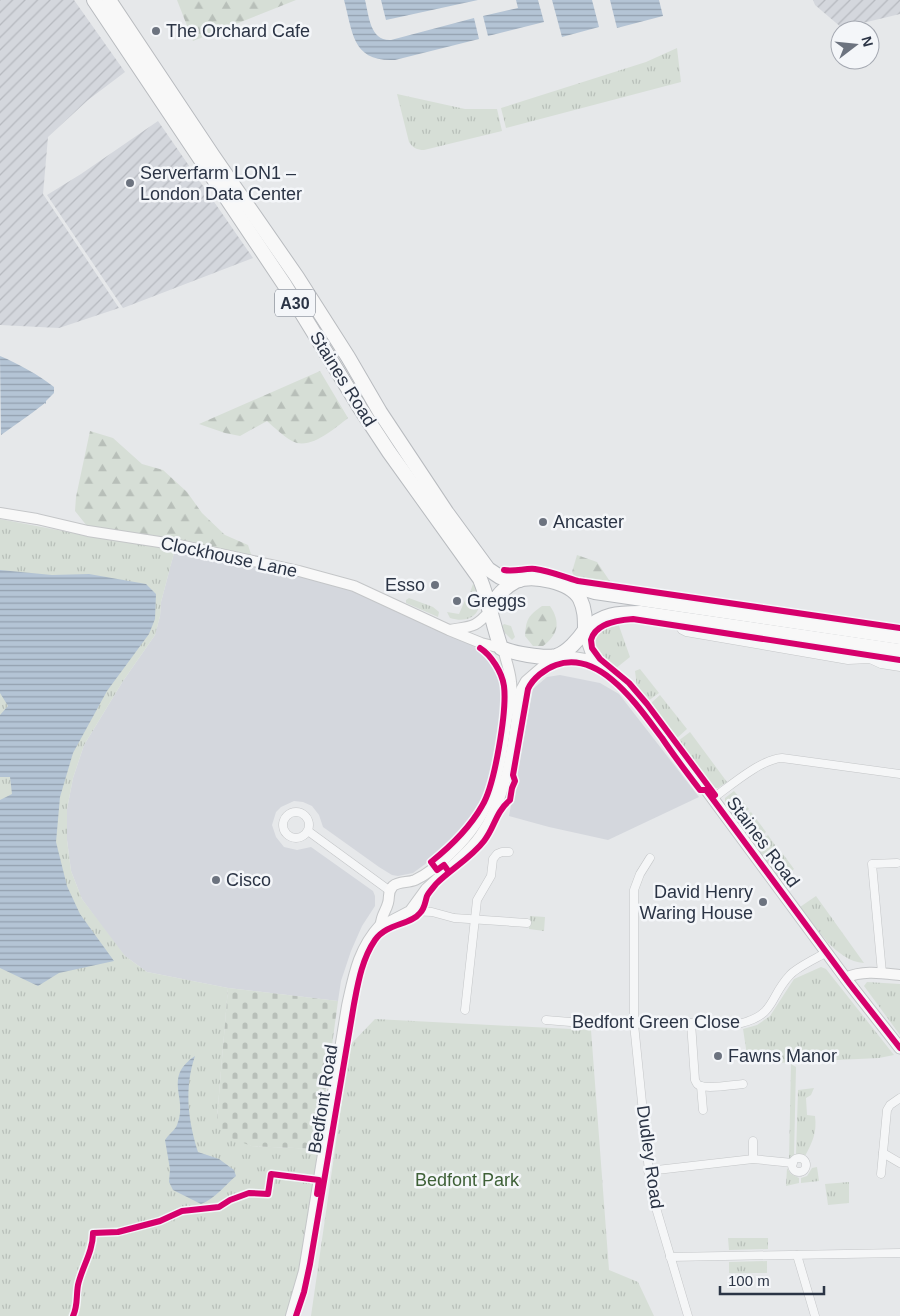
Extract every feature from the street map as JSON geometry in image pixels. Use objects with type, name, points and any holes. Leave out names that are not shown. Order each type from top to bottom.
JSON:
[{"type":"highway","name":"Staines Road","points":[[94,0],[278,276],[389,452],[480,579],[490,610]]},
{"type":"highway","name":"Staines Road","points":[[108,0],[297,277],[348,357],[384,420],[447,513],[488,569],[500,577],[519,580]]},
{"type":"highway","points":[[585,631],[584,610],[579,599],[571,590],[563,585],[536,579],[519,580],[502,591],[490,610],[502,648],[532,655],[557,655],[570,647],[598,620],[609,615],[625,612],[640,612],[681,618],[871,653],[900,651]]},
{"type":"highway","points":[[563,585],[570,584],[594,592],[900,637]]},
{"type":"main road","points":[[557,655],[594,661],[585,631]]},
{"type":"main road","name":"Staines Road","points":[[594,661],[643,704],[845,978],[900,1048]]},
{"type":"street","name":"Clockhouse Lane","points":[[0,513],[88,531],[179,545],[300,571],[354,586],[449,630],[481,643],[502,648]]},
{"type":"street","points":[[449,630],[478,624],[490,610]]},
{"type":"street","points":[[308,831],[390,891],[396,884],[407,883],[425,874],[451,853],[474,828],[492,794],[499,771],[512,683],[502,648]]},
{"type":"street","points":[[871,653],[881,664],[900,667]]},
{"type":"street","points":[[408,911],[416,905],[418,898],[426,889],[480,836],[496,809],[508,768],[521,690],[526,681],[557,655]]},
{"type":"street","points":[[712,799],[764,762],[775,758],[900,774]]},
{"type":"street","points":[[466,1010],[477,900],[491,876],[493,858],[502,852],[509,852]]},
{"type":"street","name":"Dudley Road","points":[[650,858],[640,874],[634,890],[634,1024],[651,1191],[688,1316]]},
{"type":"street","points":[[882,973],[872,864],[897,863]]},
{"type":"street","points":[[407,883],[416,890],[418,898],[432,912]]},
{"type":"street","name":"Bedfont Road","points":[[291,1316],[304,1271],[350,991],[362,949],[381,924],[381,917],[389,903],[390,891]]},
{"type":"street","points":[[389,903],[397,911],[432,912],[454,918],[527,923]]},
{"type":"street","name":"Bedfont Road","points":[[381,924],[387,923],[408,911]]},
{"type":"street","name":"Bedfont Green Close","points":[[546,1020],[595,1024],[742,1023],[763,1014],[772,1004],[778,991],[791,973],[827,952]]},
{"type":"street","points":[[845,978],[856,974],[882,973],[900,975]]},
{"type":"street","points":[[691,1023],[695,1080],[700,1086],[703,1110]]},
{"type":"street","points":[[700,1086],[743,1084]]},
{"type":"street","points":[[881,1174],[887,1110],[890,1105],[900,1098]]},
{"type":"street","points":[[753,1141],[753,1159]]},
{"type":"street","points":[[883,1154],[900,1163]]},
{"type":"street","points":[[648,1171],[753,1159],[793,1163]]},
{"type":"street","points":[[670,1257],[900,1253]]},
{"type":"street","points":[[797,1255],[815,1316]]},
{"type":"shaded area","points":[[0,0],[74,0],[125,72],[88,100],[48,137],[43,194],[119,308],[59,328],[0,325]]},
{"type":"shaded area","points":[[813,0],[900,0],[900,14],[875,20],[833,20],[815,5]]},
{"type":"shaded area","points":[[158,121],[253,258],[123,308],[47,195]]},
{"type":"shaded area","points":[[175,549],[333,576],[456,631],[486,657],[502,687],[502,702],[490,778],[485,796],[464,830],[443,851],[413,873],[398,876],[392,875],[379,867],[323,827],[319,815],[312,806],[294,801],[281,807],[276,812],[272,825],[276,837],[284,847],[297,850],[311,847],[373,891],[375,896],[375,906],[362,926],[351,951],[341,981],[338,1001],[228,988],[147,972],[125,956],[113,942],[82,899],[71,871],[67,840],[67,809],[73,778],[84,745],[123,681],[155,635],[160,616],[161,602]]},
{"type":"shaded area","points":[[560,675],[600,683],[619,694],[699,797],[608,840],[509,816],[533,689],[547,677]]},
{"type":"green space","points":[[177,0],[296,0],[193,41]]},
{"type":"green space","points":[[677,48],[681,82],[506,128],[501,108],[646,62]]},
{"type":"green space","points":[[397,94],[465,109],[497,109],[502,131],[424,150],[417,149],[409,142]]},
{"type":"green space","points":[[320,371],[348,418],[314,441],[299,443],[292,441],[267,421],[240,436],[199,424]]},
{"type":"green space","points":[[90,431],[113,438],[142,464],[163,470],[187,492],[202,513],[225,535],[248,545],[252,557],[87,526],[75,511],[76,497]]},
{"type":"green space","points":[[0,519],[89,536],[175,549],[161,602],[160,616],[155,635],[123,681],[84,745],[73,778],[67,809],[67,840],[71,871],[82,899],[125,956],[147,972],[228,988],[217,1118],[251,1146],[318,1149],[297,1292],[285,1316],[0,1316]]},
{"type":"green space","points":[[577,555],[597,562],[611,583],[577,580],[572,572]]},
{"type":"green space","points":[[473,584],[479,599],[477,612],[467,619],[450,618],[447,612],[459,614]]},
{"type":"green space","points":[[409,598],[433,607],[439,612],[438,617],[406,603],[406,600]]},
{"type":"green space","points":[[542,606],[550,606],[556,617],[555,633],[543,646],[533,646],[525,636],[526,626],[531,615]]},
{"type":"green space","points":[[618,623],[630,657],[615,669],[596,649],[594,643],[595,637],[599,632],[606,627]]},
{"type":"green space","points":[[504,624],[511,626],[515,637],[512,640],[505,633],[502,626]]},
{"type":"green space","points":[[640,669],[659,693],[648,701],[637,687],[635,671]]},
{"type":"green space","points":[[660,695],[687,729],[677,738],[650,704]]},
{"type":"green space","points":[[690,732],[727,782],[718,788],[711,788],[678,741]]},
{"type":"green space","points":[[734,791],[749,809],[736,820],[725,804],[725,798]]},
{"type":"green space","points":[[751,812],[766,832],[753,843],[738,822]]},
{"type":"green space","points":[[768,835],[777,848],[764,857],[755,845]]},
{"type":"green space","points":[[780,850],[794,869],[780,880],[766,861]]},
{"type":"green space","points":[[816,896],[864,963],[854,961],[836,950],[800,907]]},
{"type":"green space","points":[[530,916],[545,917],[544,931],[529,929]]},
{"type":"green space","points":[[821,967],[826,969],[894,1055],[879,1058],[775,1063],[773,1050],[747,1055],[743,1029],[757,1025],[770,1016],[794,979]]},
{"type":"green space","points":[[867,982],[900,984],[900,1035],[864,986]]},
{"type":"green space","points":[[228,988],[338,1001],[318,1149],[251,1146],[224,1135],[217,1118]]},
{"type":"green space","name":"Bedfont Park","points":[[375,1019],[591,1030],[609,1270],[638,1282],[654,1316],[311,1316],[350,1045]]},
{"type":"green space","points":[[791,1064],[796,1067],[794,1156],[789,1160]]},
{"type":"green space","points":[[814,1088],[811,1095],[806,1098],[807,1115],[815,1116],[814,1136],[805,1156],[796,1155],[798,1090]]},
{"type":"green space","points":[[817,1167],[819,1181],[801,1183],[801,1178],[807,1176],[812,1168]]},
{"type":"green space","points":[[787,1168],[791,1174],[799,1178],[799,1183],[786,1186]]},
{"type":"green space","points":[[849,1182],[849,1203],[828,1205],[825,1184]]},
{"type":"green space","points":[[728,1238],[768,1238],[768,1249],[729,1250]]},
{"type":"green space","points":[[767,1261],[767,1273],[729,1273],[729,1262]]},
{"type":"water","points":[[344,0],[365,0],[369,20],[375,32],[384,39],[391,40],[474,18],[479,39],[395,60],[370,56],[362,51],[357,43]]},
{"type":"water","points":[[381,0],[478,0],[386,20]]},
{"type":"water","points":[[516,0],[538,0],[544,22],[488,36],[483,16],[518,8]]},
{"type":"water","points":[[552,0],[592,0],[599,27],[562,37]]},
{"type":"water","points":[[610,0],[659,0],[663,16],[617,28]]},
{"type":"water","points":[[0,356],[28,370],[54,387],[54,393],[46,401],[46,404],[1,435]]},
{"type":"water","points":[[0,570],[52,575],[89,574],[146,584],[156,594],[155,619],[149,634],[107,691],[73,753],[60,797],[56,842],[67,886],[80,914],[114,961],[59,973],[38,986],[0,968],[0,800],[12,794],[10,777],[0,777],[0,715],[8,706],[0,693]]},
{"type":"water","points":[[195,1056],[188,1092],[192,1128],[198,1152],[219,1159],[234,1170],[236,1176],[215,1195],[201,1204],[173,1190],[169,1182],[170,1169],[165,1140],[176,1127],[180,1115],[178,1080],[180,1072],[185,1064]]},
{"type":"cycle path","points":[[504,570],[535,569],[578,581],[900,628]]},
{"type":"cycle path","points":[[715,795],[647,704],[629,683],[600,659],[592,648],[591,640],[593,634],[602,626],[621,620],[633,619],[900,660]]},
{"type":"cycle path","points":[[449,872],[444,865],[437,870],[431,862],[459,837],[482,806],[491,782],[502,729],[504,712],[503,681],[492,659],[480,648]]},
{"type":"cycle path","points":[[296,1316],[310,1264],[354,1004],[361,971],[367,955],[380,934],[416,917],[424,907],[427,896],[436,884],[473,853],[488,836],[501,810],[510,800],[515,781],[513,775],[528,689],[544,671],[556,665],[573,662],[588,665],[603,673],[630,698],[700,790],[706,790],[849,983],[900,1048]]},
{"type":"cycle path","points":[[73,1316],[78,1285],[91,1247],[93,1233],[118,1232],[160,1221],[182,1211],[219,1207],[230,1200],[249,1193],[268,1194],[271,1174],[319,1180],[317,1194]]},
{"type":"place","name":"The Orchard Cafe","points":[[156,31]]},
{"type":"place","name":"Serverfarm LON1 – London Data Center","points":[[130,183]]},
{"type":"place","name":"Ancaster","points":[[543,522]]},
{"type":"place","name":"Esso","points":[[435,585]]},
{"type":"place","name":"Greggs","points":[[457,601]]},
{"type":"place","name":"Cisco","points":[[216,880]]},
{"type":"place","name":"David Henry Waring House","points":[[763,902]]},
{"type":"place","name":"Fawns Manor","points":[[718,1056]]}]
